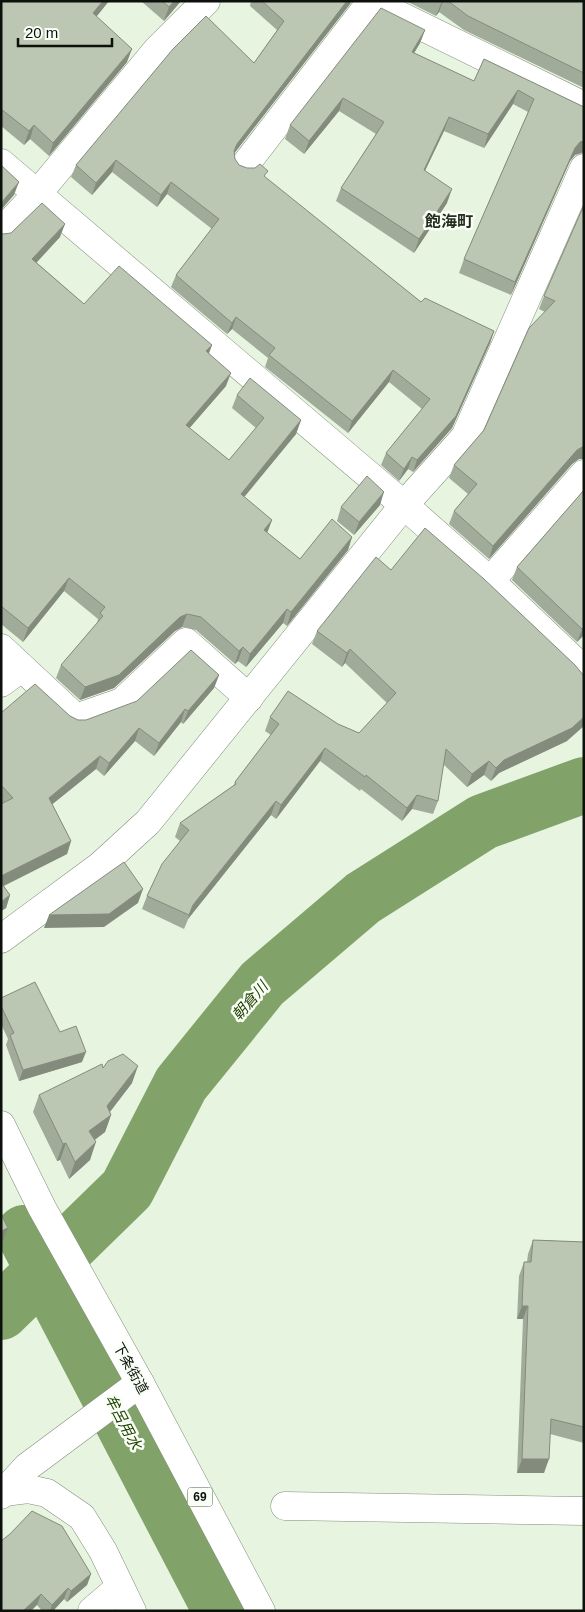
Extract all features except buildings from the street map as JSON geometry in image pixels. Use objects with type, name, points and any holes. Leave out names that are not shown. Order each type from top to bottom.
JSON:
[{"type":"street","points":[[1,232],[38,193],[157,50],[206,1]]},
{"type":"street","points":[[245,165],[370,2],[584,106]]},
{"type":"street","points":[[1,163],[404,505],[490,581],[584,670]]},
{"type":"street","points":[[1,939],[100,866],[148,822],[404,505],[464,437],[584,168]]},
{"type":"street","points":[[490,581],[584,474]]},
{"type":"street","points":[[1,648],[11,675],[76,718],[122,702],[186,642],[250,698]]},
{"type":"street","name":"下条街道","points":[[1,1125],[42,1208],[139,1383],[261,1611]]},
{"type":"street","points":[[3,1494],[27,1467],[139,1383]]},
{"type":"street","points":[[3,1494],[28,1489],[47,1493],[82,1517],[104,1551],[132,1611]]},
{"type":"street","points":[[285,1506],[584,1511]]},
{"type":"street","points":[[92,1611],[120,1587]]},
{"type":"waterway","name":"朝倉川","points":[[1,1312],[127,1189],[181,1084],[262,984],[363,898],[483,822],[584,785]]},
{"type":"waterway","name":"牟呂用水","points":[[24,1233],[221,1611]]},
{"type":"district","name":"飽海町","points":[[449,221]]}]
